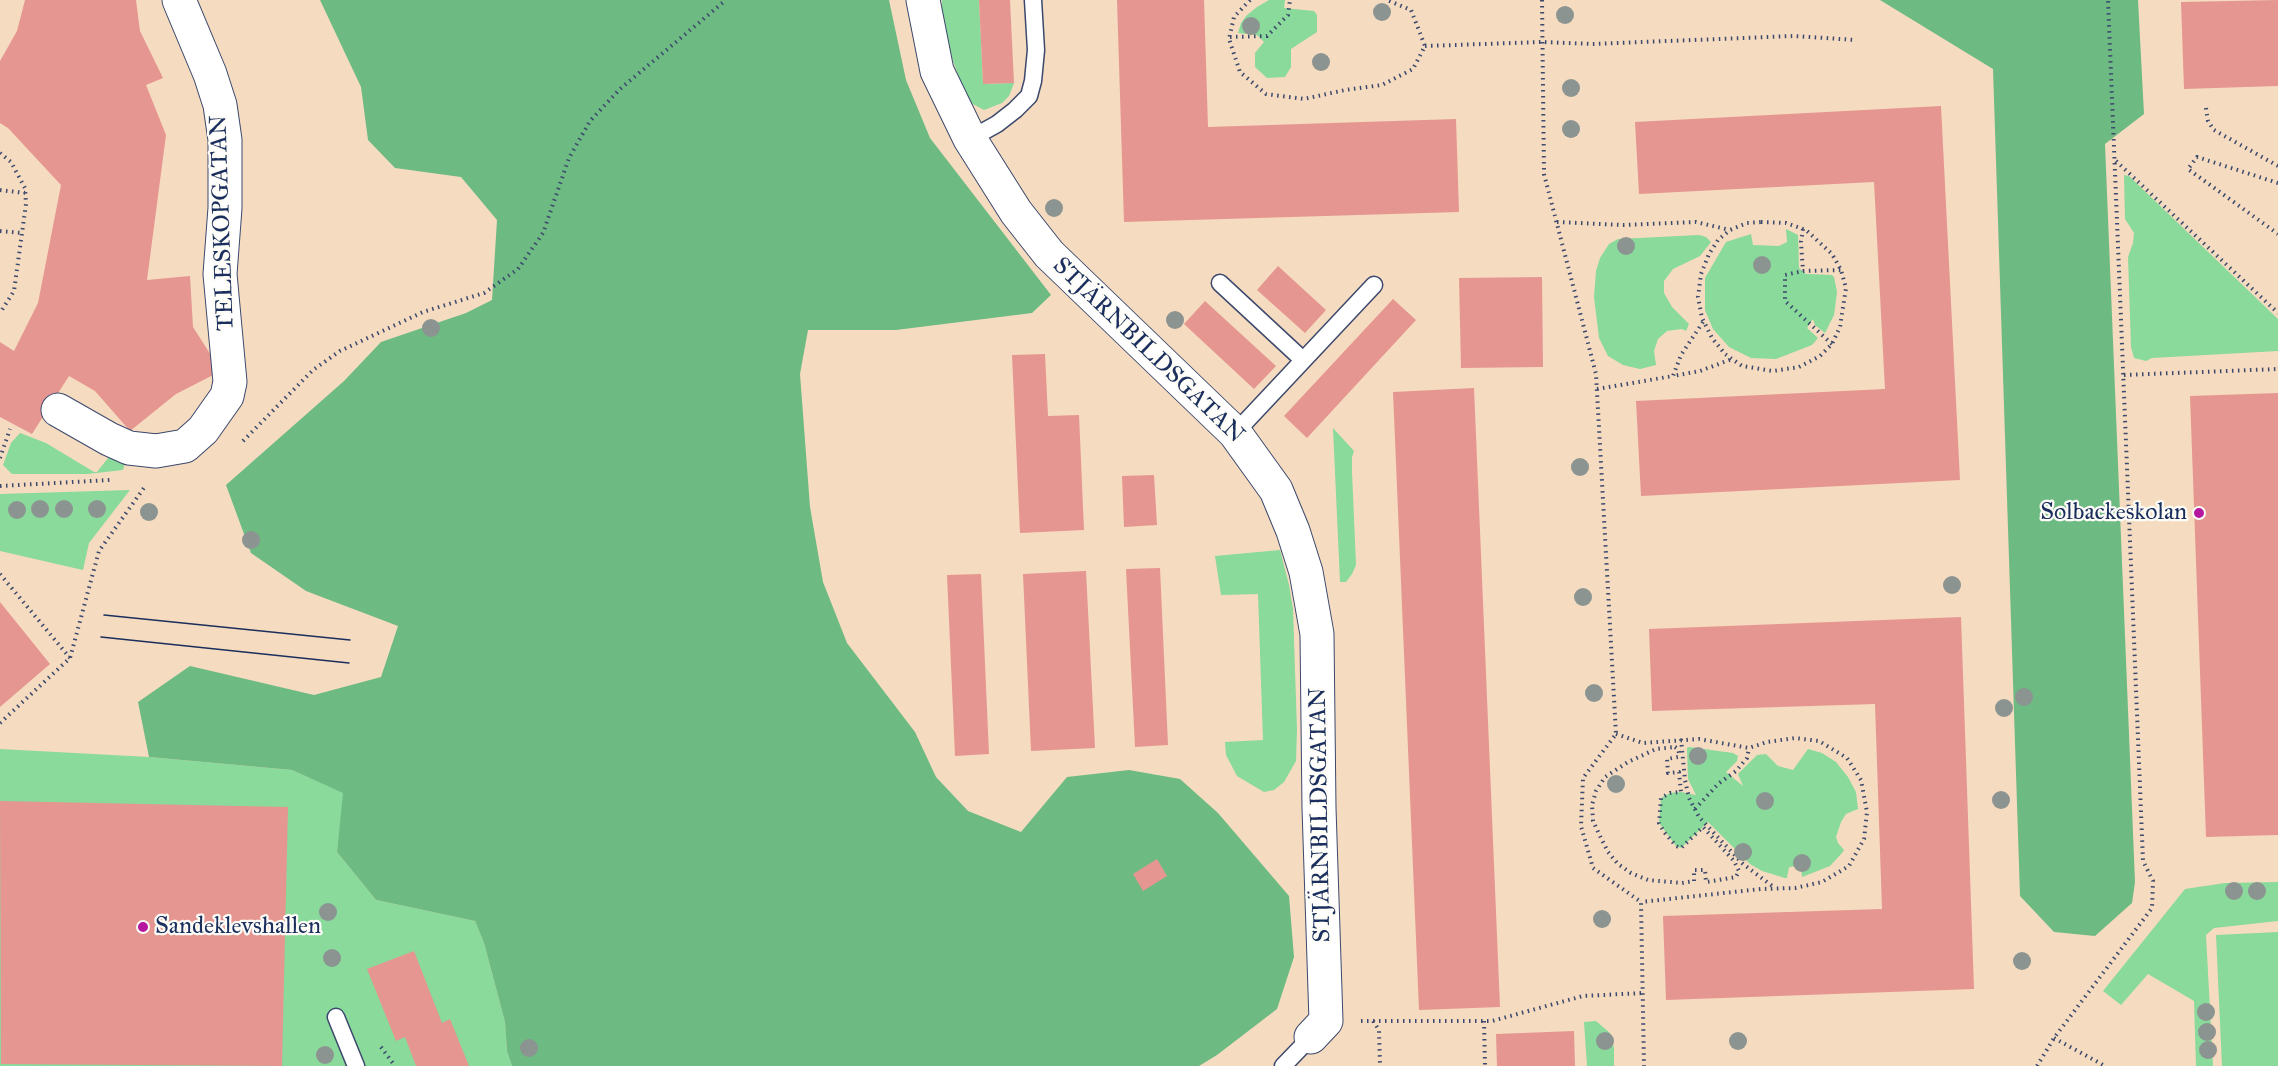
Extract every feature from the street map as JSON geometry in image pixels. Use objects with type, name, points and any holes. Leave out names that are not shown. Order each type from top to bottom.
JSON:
[{"type":"street","name":"TELESKOPGATAN","points":[[58,410],[129,448],[156,450],[185,446],[203,430],[227,396],[230,382],[220,274],[225,208],[225,140],[220,105],[210,74],[179,0]]},
{"type":"street","name":"STJÄRNBILDSGATAN","points":[[923,0],[937,71],[970,139],[1016,212],[1049,254],[1235,433],[1276,490],[1293,531],[1306,572],[1317,634],[1318,1029]]},
{"type":"lane","points":[[970,139],[997,124],[1029,96],[1036,50],[1033,0]]},
{"type":"lane","points":[[1220,283],[1303,360]]},
{"type":"lane","points":[[1235,433],[1374,285]]},
{"type":"lane","points":[[336,1017],[356,1066]]},
{"type":"lane","points":[[1283,1066],[1318,1029]]},
{"type":"path","points":[[240,444],[313,370],[340,351],[423,312],[484,293],[518,269],[543,233],[568,158],[590,121],[620,88],[726,0]]},
{"type":"path","points":[[1250,0],[1234,17],[1230,37],[1240,72],[1266,94],[1304,99],[1382,85],[1413,69],[1425,46],[1411,10],[1387,0]]},
{"type":"path","points":[[1230,37],[1267,36],[1288,15],[1290,0]]},
{"type":"path","points":[[1542,0],[1545,174],[1596,374],[1597,389],[1616,734],[1583,778],[1581,826],[1593,868],[1641,902],[1795,888],[1822,882],[1849,866],[1864,839],[1867,812],[1861,780],[1847,758],[1819,741],[1795,738],[1767,742],[1749,748],[1699,739],[1643,743],[1616,734]]},
{"type":"path","points":[[2037,1066],[2054,1038],[2152,908],[2153,881],[2143,861],[2108,0]]},
{"type":"path","points":[[1425,46],[1542,42],[1592,44],[1794,36],[1856,40]]},
{"type":"path","points":[[2206,108],[2208,121],[2214,130],[2278,166]]},
{"type":"path","points":[[0,153],[11,162],[25,188],[14,291],[0,312]]},
{"type":"path","points":[[2278,183],[2197,157],[2188,169],[2278,234]]},
{"type":"path","points":[[2115,160],[2278,313]]},
{"type":"path","points":[[0,190],[25,193]]},
{"type":"path","points":[[1557,222],[1623,225],[1695,222],[1730,230]]},
{"type":"path","points":[[1747,223],[1786,223],[1803,229],[1825,247],[1841,270],[1845,288],[1840,327],[1832,344],[1820,356],[1799,367],[1773,371],[1742,366],[1725,354],[1703,322],[1698,297],[1701,274],[1708,254],[1718,240],[1730,230],[1747,223]]},
{"type":"path","points":[[1803,229],[1801,258],[1803,271]]},
{"type":"path","points":[[0,231],[22,233]]},
{"type":"path","points":[[1832,344],[1785,301],[1785,275],[1803,271],[1841,270]]},
{"type":"path","points":[[1673,376],[1681,355],[1703,322]]},
{"type":"path","points":[[1597,389],[1700,371],[1732,359]]},
{"type":"path","points":[[2124,375],[2278,369]]},
{"type":"path","points":[[0,458],[10,429]]},
{"type":"path","points":[[0,723],[70,658],[99,551],[152,477]]},
{"type":"path","points":[[0,486],[117,480]]},
{"type":"path","points":[[0,574],[70,658]]},
{"type":"path","points":[[1682,739],[1684,780],[1699,817],[1743,864],[1776,889]]},
{"type":"path","points":[[1675,747],[1678,749],[1678,757],[1667,759],[1668,773],[1679,772],[1681,792],[1670,793],[1661,798],[1659,823],[1664,832],[1676,846],[1681,848],[1703,827],[1734,861],[1739,871],[1736,877],[1706,882],[1705,870],[1695,870],[1694,881],[1682,883],[1648,880],[1631,873],[1618,864],[1608,852],[1593,821],[1592,805],[1596,791],[1605,777],[1628,762],[1656,749],[1675,747]]},
{"type":"path","points":[[1695,809],[1718,784],[1736,771],[1747,758],[1749,748]]},
{"type":"path","points":[[1641,902],[1644,1066]]},
{"type":"path","points":[[1318,1029],[1373,1021],[1492,1021],[1582,996],[1643,993]]},
{"type":"path","points":[[1373,1021],[1379,1030],[1380,1066]]},
{"type":"path","points":[[1484,1021],[1485,1066]]},
{"type":"path","points":[[2054,1038],[2105,1066]]},
{"type":"green space","points":[[320,0],[889,0],[906,80],[930,138],[1051,295],[1032,313],[896,330],[808,330],[800,374],[810,507],[823,582],[847,643],[915,732],[936,777],[968,811],[1021,832],[1067,777],[1129,770],[1180,779],[1218,813],[1289,896],[1294,957],[1277,1009],[1199,1066],[512,1066],[507,1051],[505,1022],[484,943],[475,921],[376,900],[337,852],[343,793],[292,770],[149,757],[138,702],[190,666],[314,695],[381,677],[398,626],[306,591],[251,553],[226,485],[344,381],[381,342],[466,313],[492,300],[497,220],[461,177],[395,168],[368,140],[361,87]]},
{"type":"green space","points":[[942,0],[979,0],[983,84],[1014,83],[1009,96],[1002,103],[984,110],[971,103],[965,94],[952,58],[942,13]]},
{"type":"green space","points":[[1269,0],[1285,0],[1284,8],[1314,11],[1317,15],[1317,32],[1291,49],[1291,67],[1285,77],[1267,78],[1255,67],[1255,53],[1264,42],[1257,35],[1238,33],[1246,16]]},
{"type":"green space","points":[[1880,0],[2138,0],[2144,114],[2105,144],[2135,882],[2132,903],[2095,936],[2054,932],[2020,896],[1993,69]]},
{"type":"green space","points":[[2124,175],[2129,176],[2278,319],[2278,351],[2152,358],[2146,361],[2134,358],[2131,347],[2128,257],[2134,233],[2125,219]]},
{"type":"green space","points":[[1786,229],[1798,235],[1799,268],[1806,274],[1834,277],[1837,292],[1834,315],[1825,333],[1815,325],[1813,319],[1807,328],[1818,338],[1812,345],[1776,359],[1751,358],[1729,347],[1713,329],[1705,310],[1705,278],[1726,242],[1751,234],[1753,245],[1779,246],[1787,242]]},
{"type":"green space","points":[[1699,235],[1711,242],[1700,256],[1673,269],[1664,281],[1664,293],[1672,307],[1689,324],[1686,331],[1682,329],[1667,331],[1658,339],[1654,351],[1656,365],[1640,369],[1623,365],[1608,356],[1599,338],[1594,297],[1596,271],[1600,258],[1609,244],[1618,239]]},
{"type":"green space","points":[[1333,428],[1354,451],[1352,472],[1356,565],[1346,582],[1340,582]]},
{"type":"green space","points":[[20,433],[46,443],[94,472],[97,472],[112,453],[125,463],[123,470],[87,474],[12,474],[3,465],[11,443]]},
{"type":"green space","points":[[130,490],[89,543],[83,570],[0,551],[0,494]]},
{"type":"green space","points":[[1280,550],[1293,609],[1296,761],[1284,782],[1274,790],[1264,792],[1237,776],[1226,755],[1225,742],[1263,740],[1258,594],[1221,595],[1215,556]]},
{"type":"green space","points":[[1687,748],[1733,753],[1738,756],[1737,761],[1726,772],[1743,786],[1738,774],[1757,755],[1766,754],[1778,766],[1793,770],[1808,749],[1822,753],[1836,762],[1856,792],[1858,809],[1846,814],[1841,822],[1836,837],[1844,850],[1842,853],[1830,866],[1802,877],[1801,866],[1789,867],[1787,878],[1785,878],[1762,871],[1750,864],[1708,822],[1681,848],[1676,846],[1659,823],[1661,798],[1670,793],[1681,792],[1696,795],[1688,779]]},
{"type":"green space","points":[[0,749],[149,757],[292,770],[344,793],[337,852],[376,900],[475,921],[484,943],[505,1022],[507,1051],[512,1066],[0,1066]]},
{"type":"green space","points":[[2278,882],[2278,921],[2214,928],[2206,935],[2213,1066],[2196,1066],[2194,1001],[2148,974],[2121,1005],[2103,991],[2185,889],[2225,883]]},
{"type":"green space","points":[[2278,932],[2278,1066],[2222,1066],[2216,935]]},
{"type":"green space","points":[[1596,1021],[1610,1033],[1614,1048],[1614,1066],[1587,1066],[1584,1022]]},
{"type":"building","points":[[25,0],[136,0],[140,31],[163,78],[146,85],[166,135],[147,280],[190,276],[193,327],[221,371],[176,394],[130,431],[95,391],[69,376],[32,434],[0,417],[0,342],[14,351],[38,303],[61,185],[8,128],[0,123],[0,61],[17,31]]},
{"type":"building","points":[[979,0],[1010,0],[1014,83],[983,84]]},
{"type":"building","points":[[1117,0],[1204,0],[1208,127],[1456,119],[1459,212],[1124,222]]},
{"type":"building","points":[[2278,0],[2278,86],[2184,89],[2181,2]]},
{"type":"building","points":[[1941,106],[1960,480],[1641,496],[1636,401],[1885,389],[1874,182],[1639,194],[1635,122]]},
{"type":"building","points":[[1278,266],[1326,310],[1305,333],[1257,290]]},
{"type":"building","points":[[1542,277],[1543,367],[1461,368],[1459,278]]},
{"type":"building","points":[[1393,299],[1416,320],[1307,438],[1284,416]]},
{"type":"building","points":[[1205,301],[1276,366],[1254,389],[1184,324]]},
{"type":"building","points":[[1045,354],[1048,416],[1079,415],[1084,530],[1020,533],[1012,355]]},
{"type":"building","points":[[1474,388],[1500,1007],[1419,1010],[1393,392]]},
{"type":"building","points":[[2278,393],[2278,835],[2206,837],[2190,396]]},
{"type":"building","points":[[1154,475],[1157,525],[1124,527],[1122,476]]},
{"type":"building","points":[[1160,568],[1168,745],[1135,747],[1126,569]]},
{"type":"building","points":[[1086,571],[1095,748],[1031,751],[1023,574]]},
{"type":"building","points":[[981,574],[989,754],[955,756],[947,575]]},
{"type":"building","points":[[0,602],[50,664],[0,707]]},
{"type":"building","points":[[1961,617],[1974,989],[1666,1000],[1663,916],[1882,909],[1875,704],[1652,711],[1649,629]]},
{"type":"building","name":"Sandeklevshallen","points":[[0,801],[288,807],[282,1066],[1,1064]]},
{"type":"building","points":[[1157,859],[1167,876],[1143,891],[1133,874]]},
{"type":"building","points":[[414,951],[442,1023],[450,1019],[469,1066],[416,1066],[405,1037],[396,1041],[367,969]]},
{"type":"building","points":[[1574,1031],[1575,1066],[1497,1066],[1496,1034]]},
{"type":"tram line","points":[[104,615],[350,640]]},
{"type":"tram line","points":[[101,637],[349,663]]},
{"type":"place","name":"Solbackeskolan","points":[[2199,513]]},
{"type":"place","name":"Sandeklevshallen","points":[[143,927]]}]
